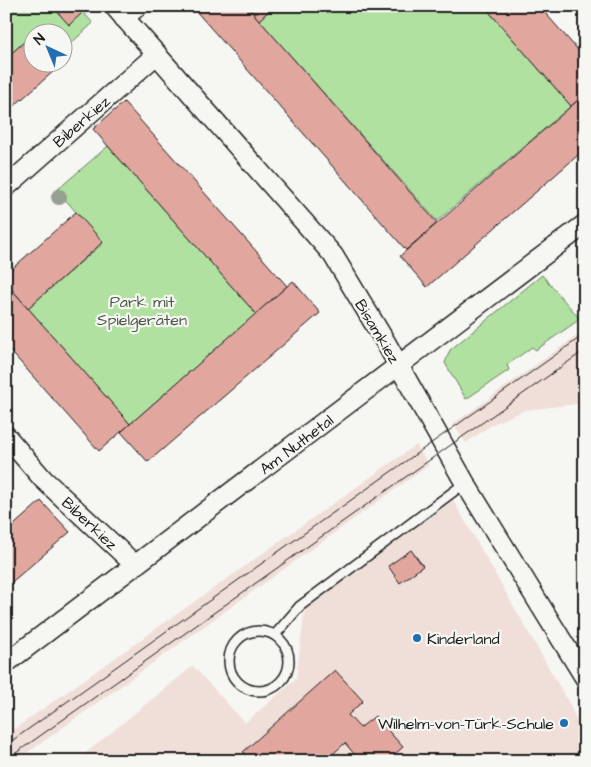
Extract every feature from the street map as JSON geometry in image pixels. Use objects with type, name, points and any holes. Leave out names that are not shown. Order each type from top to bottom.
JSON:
[{"type":"street","name":"Bisamkiez","points":[[126,10],[157,54],[333,255],[399,366],[465,483],[585,678]]},
{"type":"street","name":"Biberkiez","points":[[6,187],[157,54]]},
{"type":"street","name":"Am Nuthetal","points":[[6,663],[134,564],[585,224]]},
{"type":"street","name":"Biberkiez","points":[[6,436],[43,479],[134,564]]},
{"type":"lane","points":[[275,635],[300,606],[465,483]]},
{"type":"lane","points":[[262,631],[275,635],[286,647],[289,664],[280,683],[265,691],[250,690],[235,680],[229,667],[231,649],[243,635],[262,631]]},
{"type":"shaded area","points":[[585,330],[585,403],[525,410],[493,424],[466,443],[453,424]]},
{"type":"shaded area","points":[[416,445],[429,465],[16,761],[6,761],[6,735]]},
{"type":"shaded area","name":"Kinderland","points":[[453,500],[570,705],[585,741],[585,761],[76,761],[193,666],[245,723],[296,679],[305,609]]},
{"type":"green space","points":[[6,6],[77,6],[93,23],[72,42],[72,22],[22,22],[22,44],[6,58]]},
{"type":"green space","points":[[274,6],[484,6],[571,106],[437,221],[259,20]]},
{"type":"green space","name":"Park mit Spielgeräten","points":[[108,146],[256,314],[130,424],[28,308],[103,243],[57,190]]},
{"type":"green space","points":[[542,275],[580,319],[536,350],[532,347],[507,365],[509,370],[466,399],[445,363],[450,350]]},
{"type":"building","points":[[52,6],[74,6],[81,14],[72,22],[66,22]]},
{"type":"building","points":[[199,6],[247,6],[437,223],[406,250],[195,10]]},
{"type":"building","points":[[247,6],[274,6],[259,20]]},
{"type":"building","points":[[484,6],[539,6],[585,58],[585,94],[571,106]]},
{"type":"building","points":[[22,44],[22,72],[53,72],[6,113],[6,58]]},
{"type":"building","points":[[585,94],[585,149],[427,287],[400,256]]},
{"type":"building","points":[[124,102],[287,286],[256,314],[93,129]]},
{"type":"building","points":[[76,212],[103,242],[28,308],[6,283],[6,274]]},
{"type":"building","points":[[293,281],[320,313],[148,462],[121,432]]},
{"type":"building","points":[[6,283],[130,424],[99,451],[6,346]]},
{"type":"building","points":[[41,501],[70,532],[6,587],[6,532]]},
{"type":"building","points":[[411,550],[423,566],[400,583],[388,566]]},
{"type":"building","points":[[335,670],[363,701],[348,715],[360,728],[375,716],[403,747],[387,761],[360,761],[345,743],[325,761],[252,761],[243,752]]},
{"type":"tram line","points":[[6,745],[585,334]]},
{"type":"tram line","points":[[6,760],[585,350]]},
{"type":"place","name":"Kinderland","points":[[417,638]]},
{"type":"place","name":"Wilhelm-von-Türk-Schule","points":[[564,723]]}]
